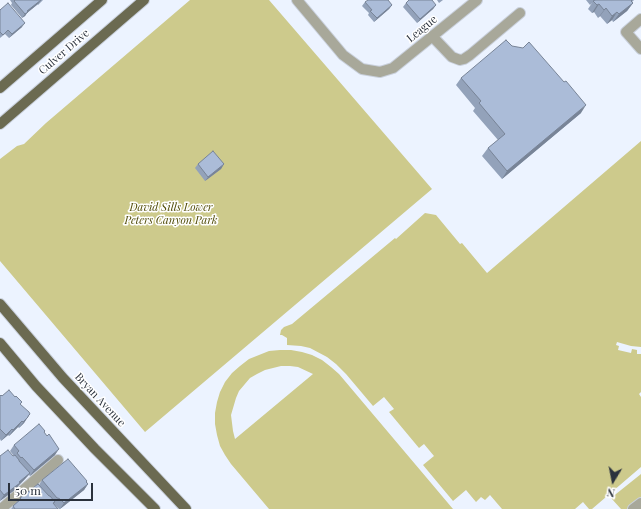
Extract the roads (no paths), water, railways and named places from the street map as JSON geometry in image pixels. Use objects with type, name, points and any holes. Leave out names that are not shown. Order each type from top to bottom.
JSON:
[{"type":"main road","name":"Culver Drive","points":[[0,88],[102,0]]},
{"type":"main road","name":"Culver Drive","points":[[0,124],[144,0]]},
{"type":"main road","name":"Bryan Avenue","points":[[0,304],[63,378],[186,509]]},
{"type":"main road","points":[[0,343],[36,386],[90,444],[155,509]]},
{"type":"street","name":"League","points":[[298,0],[344,55],[362,69],[380,72],[393,68],[477,0]]},
{"type":"street","points":[[432,36],[452,57],[460,60],[470,55],[520,13]]},
{"type":"street","points":[[641,18],[626,32],[641,49]]},
{"type":"street","points":[[1,509],[58,460]]},
{"type":"street","points":[[633,509],[641,502]]},
{"type":"park label","name":"David Sills Lower Peters Canyon Park","points":[[171,214]]}]
